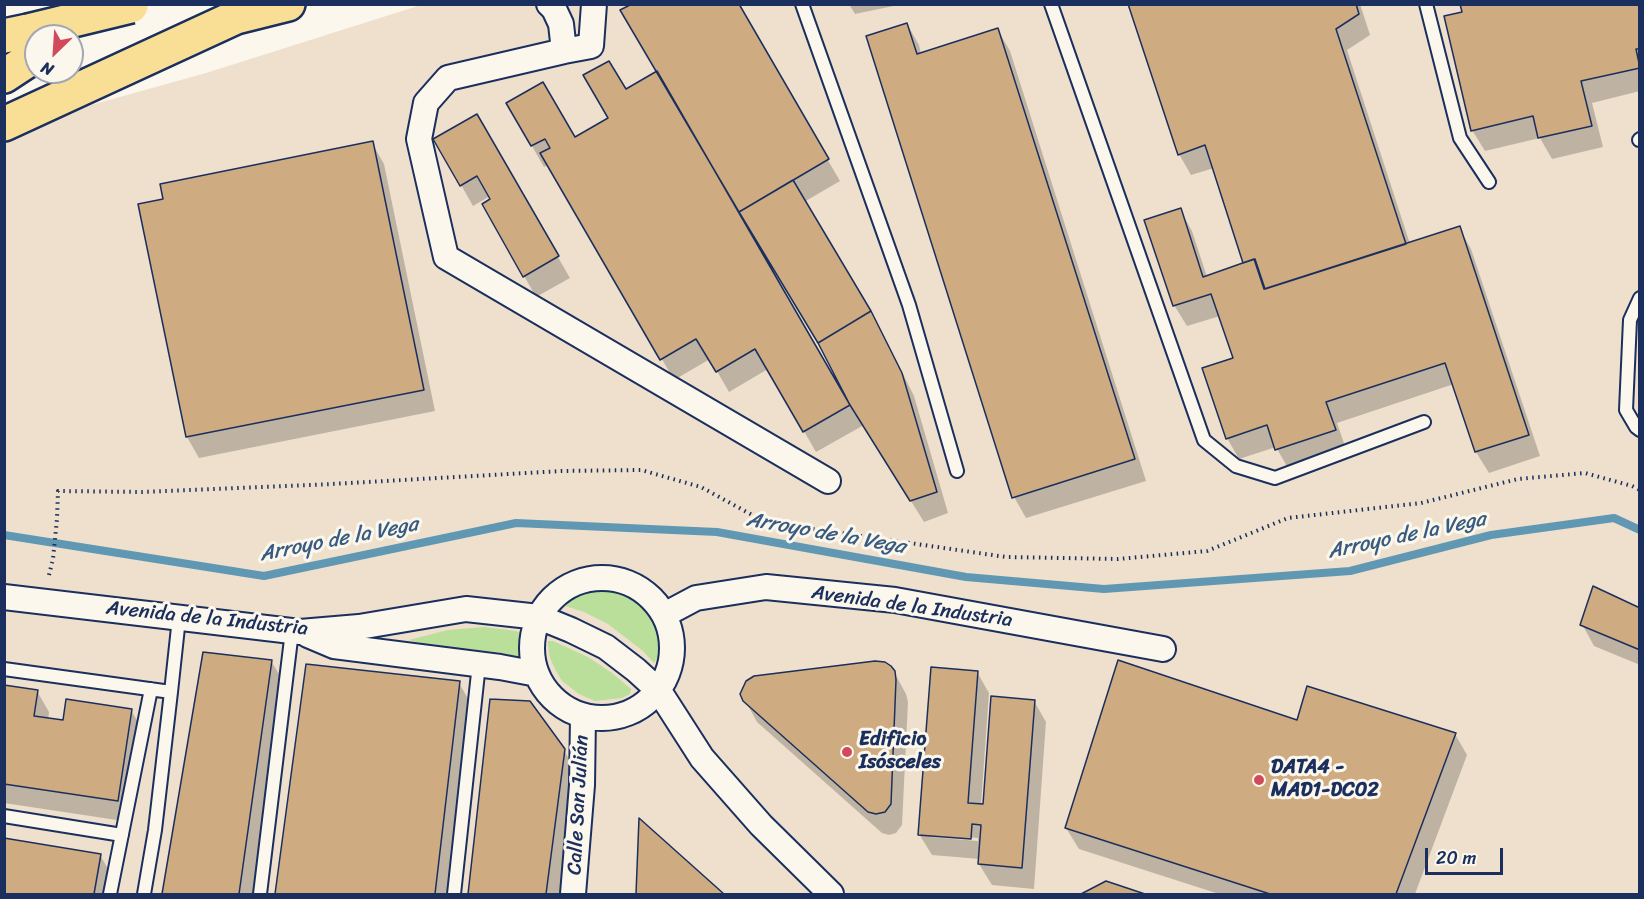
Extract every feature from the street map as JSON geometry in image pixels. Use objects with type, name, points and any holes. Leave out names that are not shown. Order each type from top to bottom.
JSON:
[{"type":"highway","points":[[4,124],[236,17],[288,4]]},
{"type":"highway","points":[[84,26],[124,5]]},
{"type":"highway","points":[[4,76],[23,41],[124,5]]},
{"type":"street","points":[[549,4],[561,24],[564,51]]},
{"type":"street","points":[[594,4],[591,46],[448,78],[426,103],[419,139],[446,257],[828,481]]},
{"type":"street","points":[[590,579],[612,579],[633,585],[651,597],[664,615],[671,633],[673,654],[669,673],[659,691],[644,705],[625,715],[604,719],[583,716],[563,707],[548,693],[537,674],[532,655],[532,636],[539,617],[551,599],[569,586],[590,579]]},
{"type":"street","name":"Avenida de la Industria","points":[[664,615],[696,598],[766,587],[895,600],[1163,649]]},
{"type":"street","name":"Avenida de la Industria","points":[[4,597],[296,632],[359,627],[466,609],[539,617],[606,647],[659,691],[702,758],[761,825],[831,894]]},
{"type":"street","points":[[296,632],[334,646],[478,664],[537,674]]},
{"type":"street","name":"Calle San Julián","points":[[573,894],[582,785],[583,716]]},
{"type":"lane","points":[[802,4],[909,306],[957,471]]},
{"type":"lane","points":[[1051,4],[1204,440],[1236,466],[1275,478],[1424,422]]},
{"type":"lane","points":[[1426,4],[1460,138],[1489,182]]},
{"type":"lane","points":[[1640,298],[1630,320],[1626,410],[1640,430]]},
{"type":"lane","points":[[144,894],[155,830],[179,618]]},
{"type":"lane","points":[[260,894],[296,632]]},
{"type":"lane","points":[[454,894],[478,664]]},
{"type":"lane","points":[[4,669],[171,692]]},
{"type":"lane","points":[[110,894],[151,689]]},
{"type":"lane","points":[[4,816],[122,836]]},
{"type":"path","points":[[49,575],[53,559],[58,491],[142,492],[562,471],[641,470],[701,487],[765,522],[1006,557],[1118,559],[1207,551],[1288,518],[1421,503],[1518,479],[1585,473],[1640,490]]},
{"type":"shaded area","points":[[421,5],[1639,5],[1639,894],[5,894],[5,129],[206,73]]},
{"type":"green space","points":[[602,589],[621,592],[639,600],[649,610],[659,642],[659,655],[654,663],[643,651],[608,624],[584,612],[565,606],[569,600],[583,593]]},
{"type":"green space","points":[[484,627],[516,631],[524,635],[521,657],[497,652],[431,646],[409,640],[448,630]]},
{"type":"green space","points":[[548,641],[553,641],[588,657],[631,689],[630,694],[622,698],[595,701],[579,694],[562,681],[550,658]]},
{"type":"building","points":[[632,4],[739,4],[829,159],[739,212],[620,10]]},
{"type":"building","points":[[1128,4],[1356,4],[1359,14],[1336,29],[1406,244],[1265,289],[1255,259],[1243,263],[1205,145],[1178,155]]},
{"type":"building","points":[[1460,4],[1640,4],[1640,49],[1636,49],[1640,68],[1581,81],[1592,126],[1538,138],[1533,116],[1471,131],[1444,16],[1462,12]]},
{"type":"building","points":[[907,23],[917,54],[998,28],[1135,459],[1012,498],[866,36]]},
{"type":"building","points":[[609,61],[626,89],[657,71],[850,405],[803,432],[755,349],[716,372],[696,339],[660,360],[540,153],[550,148],[545,139],[531,146],[506,103],[543,82],[575,137],[608,118],[583,75]]},
{"type":"building","points":[[477,114],[559,256],[523,277],[482,204],[490,199],[477,176],[460,186],[433,139]]},
{"type":"building","points":[[373,141],[424,390],[186,437],[138,204],[163,199],[160,184]]},
{"type":"building","points":[[793,180],[871,311],[818,343],[739,212]]},
{"type":"building","points":[[1181,208],[1203,277],[1254,259],[1264,289],[1460,226],[1529,435],[1475,452],[1445,363],[1326,402],[1336,430],[1275,450],[1267,425],[1226,439],[1202,368],[1233,358],[1211,294],[1173,306],[1144,220]]},
{"type":"building","points":[[871,311],[902,373],[937,492],[910,501],[850,405],[818,343]]},
{"type":"building","points":[[1593,586],[1640,608],[1640,650],[1580,625]]},
{"type":"building","points":[[203,652],[272,660],[239,894],[162,894]]},
{"type":"building","name":"DATA4 - MAD1-DC02","points":[[1118,660],[1297,720],[1307,686],[1456,733],[1396,894],[1270,894],[1065,828]]},
{"type":"building","name":"Edificio Isósceles","points":[[875,661],[885,662],[891,666],[895,671],[896,680],[891,804],[885,812],[876,814],[868,812],[743,701],[740,694],[746,681],[754,676]]},
{"type":"building","points":[[306,664],[460,681],[435,894],[275,894]]},
{"type":"building","points":[[931,667],[978,671],[968,803],[983,804],[991,696],[1035,700],[1022,868],[978,864],[981,825],[972,824],[971,839],[918,835]]},
{"type":"building","points":[[4,685],[38,690],[34,716],[63,720],[66,699],[132,709],[118,801],[4,784]]},
{"type":"building","points":[[490,699],[530,701],[565,749],[546,894],[468,894]]},
{"type":"building","points":[[639,818],[724,894],[636,894]]},
{"type":"building","points":[[4,838],[101,854],[94,894],[4,894]]},
{"type":"building","points":[[1106,881],[1145,894],[1081,894]]},
{"type":"waterway","name":"Arroyo de la Vega","points":[[4,535],[264,576],[516,523],[717,532],[966,577],[1104,589],[1350,571],[1491,535],[1614,518],[1640,530]]},
{"type":"place","name":"Edificio Isósceles","points":[[847,752]]},
{"type":"place","name":"DATA4 - MAD1-DC02","points":[[1259,780]]}]
